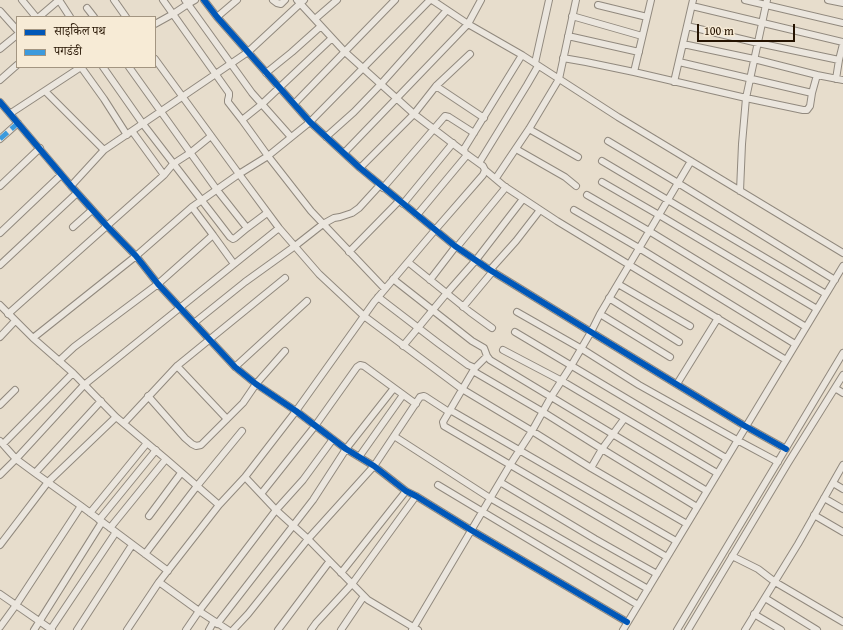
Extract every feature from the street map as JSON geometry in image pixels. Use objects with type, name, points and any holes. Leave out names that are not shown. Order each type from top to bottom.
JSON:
[{"type":"street","points":[[22,0],[36,16]]},
{"type":"street","points":[[38,16],[59,0],[69,16]]},
{"type":"street","points":[[114,0],[125,16]]},
{"type":"street","points":[[163,0],[229,93],[228,102],[268,156],[311,211],[385,290]]},
{"type":"street","points":[[156,23],[173,14],[186,2],[195,0]]},
{"type":"street","points":[[204,0],[217,17],[310,122],[360,168],[435,230],[492,271],[745,426],[786,449]]},
{"type":"street","points":[[217,17],[237,0]]},
{"type":"street","points":[[273,0],[281,4],[285,0]]},
{"type":"street","points":[[315,19],[337,0]]},
{"type":"street","points":[[294,104],[395,0]]},
{"type":"street","points":[[33,338],[136,256],[192,207],[239,174],[268,156],[310,122],[431,0],[468,24],[522,55],[618,117],[843,253]]},
{"type":"street","points":[[344,153],[468,24],[481,0]]},
{"type":"street","points":[[479,164],[527,85],[536,65],[549,0]]},
{"type":"street","points":[[496,178],[529,129],[559,79],[576,0]]},
{"type":"street","points":[[634,72],[651,0]]},
{"type":"street","points":[[745,0],[767,2],[843,23]]},
{"type":"street","points":[[828,0],[843,3]]},
{"type":"street","points":[[71,186],[104,150],[248,52],[300,1],[345,52],[414,114],[483,166],[485,170],[506,187],[557,222],[786,360]]},
{"type":"street","points":[[186,2],[252,93],[291,137]]},
{"type":"street","points":[[740,190],[746,98],[767,2]]},
{"type":"street","points":[[674,82],[693,3],[762,23],[843,43],[838,60],[836,79]]},
{"type":"street","points":[[598,5],[647,17]]},
{"type":"street","points":[[87,8],[93,16]]},
{"type":"street","points":[[326,137],[354,112],[381,84],[447,10]]},
{"type":"street","points":[[0,11],[16,29]]},
{"type":"street","points":[[572,16],[642,36]]},
{"type":"street","points":[[266,73],[321,26]]},
{"type":"street","points":[[687,26],[838,60]]},
{"type":"street","points":[[0,47],[16,36]]},
{"type":"street","points":[[568,36],[638,52]]},
{"type":"street","points":[[242,120],[280,88],[332,38]]},
{"type":"street","points":[[683,44],[843,80]]},
{"type":"street","points":[[360,168],[414,114],[436,86],[470,54]]},
{"type":"street","points":[[417,215],[466,153],[464,150],[522,55]]},
{"type":"street","points":[[563,58],[634,72],[803,110],[807,110],[810,106],[817,75]]},
{"type":"street","points":[[156,60],[279,228],[319,274],[364,316],[462,389],[590,468],[687,524]]},
{"type":"street","points":[[679,62],[812,93]]},
{"type":"street","points":[[0,80],[16,66]]},
{"type":"street","points":[[11,113],[80,68]]},
{"type":"street","points":[[82,68],[130,133],[164,175]]},
{"type":"street","points":[[104,68],[143,124],[230,237],[233,239],[268,213]]},
{"type":"street","points":[[130,68],[160,112],[246,228]]},
{"type":"street","points":[[436,86],[484,118]]},
{"type":"street","points":[[45,91],[104,150]]},
{"type":"street","points":[[1,104],[11,113],[61,175],[92,210],[136,256],[158,284],[235,367],[256,384],[296,410],[346,449],[374,466],[406,491],[627,622]]},
{"type":"street","points":[[194,323],[245,282],[323,224],[334,218],[352,213],[359,208],[382,186],[434,129],[442,118],[445,116],[449,117],[474,133]]},
{"type":"street","points":[[0,139],[18,123]]},
{"type":"street","points":[[529,129],[578,157]]},
{"type":"street","points":[[8,314],[164,175],[173,164],[190,153],[211,136]]},
{"type":"street","points":[[608,141],[835,280]]},
{"type":"street","points":[[349,252],[401,202],[453,143]]},
{"type":"street","points":[[0,186],[40,148]]},
{"type":"street","points":[[516,149],[565,177],[576,186]]},
{"type":"street","points":[[602,161],[826,294]]},
{"type":"street","points":[[245,477],[276,510],[308,539],[368,600],[414,629],[490,498],[532,431],[551,397],[572,366],[609,298],[691,161]]},
{"type":"street","points":[[127,630],[168,571],[219,506],[245,477],[296,410],[378,297],[483,175],[485,170]]},
{"type":"street","points":[[0,233],[61,175]]},
{"type":"street","points":[[602,182],[817,309]]},
{"type":"street","points":[[430,280],[506,187]]},
{"type":"street","points":[[0,265],[77,193]]},
{"type":"street","points":[[587,195],[806,327]]},
{"type":"street","points":[[403,346],[476,260],[523,199]]},
{"type":"street","points":[[192,207],[234,264]]},
{"type":"street","points":[[73,227],[92,210]]},
{"type":"street","points":[[463,307],[540,210]]},
{"type":"street","points":[[574,210],[796,344]]},
{"type":"street","points":[[0,475],[84,385],[279,228]]},
{"type":"street","points":[[59,361],[74,347],[158,284],[213,235]]},
{"type":"street","points":[[408,262],[446,294],[492,328]]},
{"type":"street","points":[[622,630],[843,266]]},
{"type":"street","points":[[124,423],[177,366],[285,278]]},
{"type":"street","points":[[393,279],[472,341],[484,348],[486,356],[490,360],[707,491]]},
{"type":"street","points":[[618,284],[690,326]]},
{"type":"street","points":[[378,297],[417,328],[474,369],[602,450],[697,507]]},
{"type":"street","points":[[609,298],[679,342]]},
{"type":"street","points":[[235,367],[307,301]]},
{"type":"street","points":[[0,305],[33,338],[73,373],[116,417],[166,458],[219,506]]},
{"type":"street","points":[[517,312],[582,349],[639,385],[778,462]]},
{"type":"street","points":[[600,314],[670,357]]},
{"type":"street","points":[[678,384],[718,318]]},
{"type":"street","points":[[0,337],[15,321]]},
{"type":"street","points":[[515,332],[726,458]]},
{"type":"street","points":[[502,350],[562,381],[717,473]]},
{"type":"street","points":[[148,396],[185,438],[196,446],[201,445],[243,403],[256,384],[285,351]]},
{"type":"street","points":[[677,630],[843,353]]},
{"type":"street","points":[[486,356],[474,369],[443,422],[444,426],[667,557]]},
{"type":"street","points":[[261,494],[315,426],[360,364],[416,404]]},
{"type":"street","points":[[177,366],[227,419]]},
{"type":"street","points":[[73,373],[1,443],[16,459],[168,571]]},
{"type":"street","points":[[688,630],[843,375]]},
{"type":"street","points":[[209,630],[313,500],[346,449],[394,388]]},
{"type":"street","points":[[835,388],[843,393]]},
{"type":"street","points":[[0,405],[15,390]]},
{"type":"street","points":[[359,457],[403,395]]},
{"type":"street","points":[[233,630],[248,614],[308,539],[374,466],[420,397],[424,396],[676,541]]},
{"type":"street","points":[[35,473],[101,401]]},
{"type":"street","points":[[0,545],[48,482],[116,417]]},
{"type":"street","points":[[590,468],[624,419]]},
{"type":"street","points":[[145,554],[197,486],[242,431]]},
{"type":"street","points":[[394,436],[490,498],[648,589]]},
{"type":"street","points":[[186,630],[276,510],[303,480],[333,439]]},
{"type":"street","points":[[90,513],[147,443]]},
{"type":"street","points":[[34,630],[100,521],[156,450]]},
{"type":"street","points":[[110,528],[166,458]]},
{"type":"street","points":[[745,630],[798,544],[843,465]]},
{"type":"street","points":[[149,516],[182,473]]},
{"type":"street","points":[[500,482],[657,574]]},
{"type":"street","points":[[833,483],[843,489]]},
{"type":"street","points":[[438,485],[638,605]]},
{"type":"street","points":[[341,573],[406,491]]},
{"type":"street","points":[[311,630],[352,584],[416,496]]},
{"type":"street","points":[[824,498],[843,509]]},
{"type":"street","points":[[0,627],[16,606],[81,506]]},
{"type":"street","points":[[814,515],[843,532]]},
{"type":"street","points":[[0,594],[52,630],[116,532]]},
{"type":"street","points":[[77,630],[132,545]]},
{"type":"street","points":[[732,556],[758,569],[774,582],[843,622]]},
{"type":"street","points":[[278,630],[329,562]]},
{"type":"street","points":[[160,582],[199,611],[228,630]]},
{"type":"street","points":[[341,630],[364,596]]},
{"type":"street","points":[[765,598],[817,630]]},
{"type":"street","points":[[754,614],[780,630]]},
{"type":"marked path","points":[[0,139],[18,123]]},
{"type":"cycle path","points":[[204,0],[217,17],[310,122],[360,168],[455,246],[490,270],[591,332],[745,426],[786,449]]},
{"type":"cycle path","points":[[0,102],[71,186],[136,256],[158,284],[235,367],[346,449],[374,466],[406,491],[627,622]]}]
